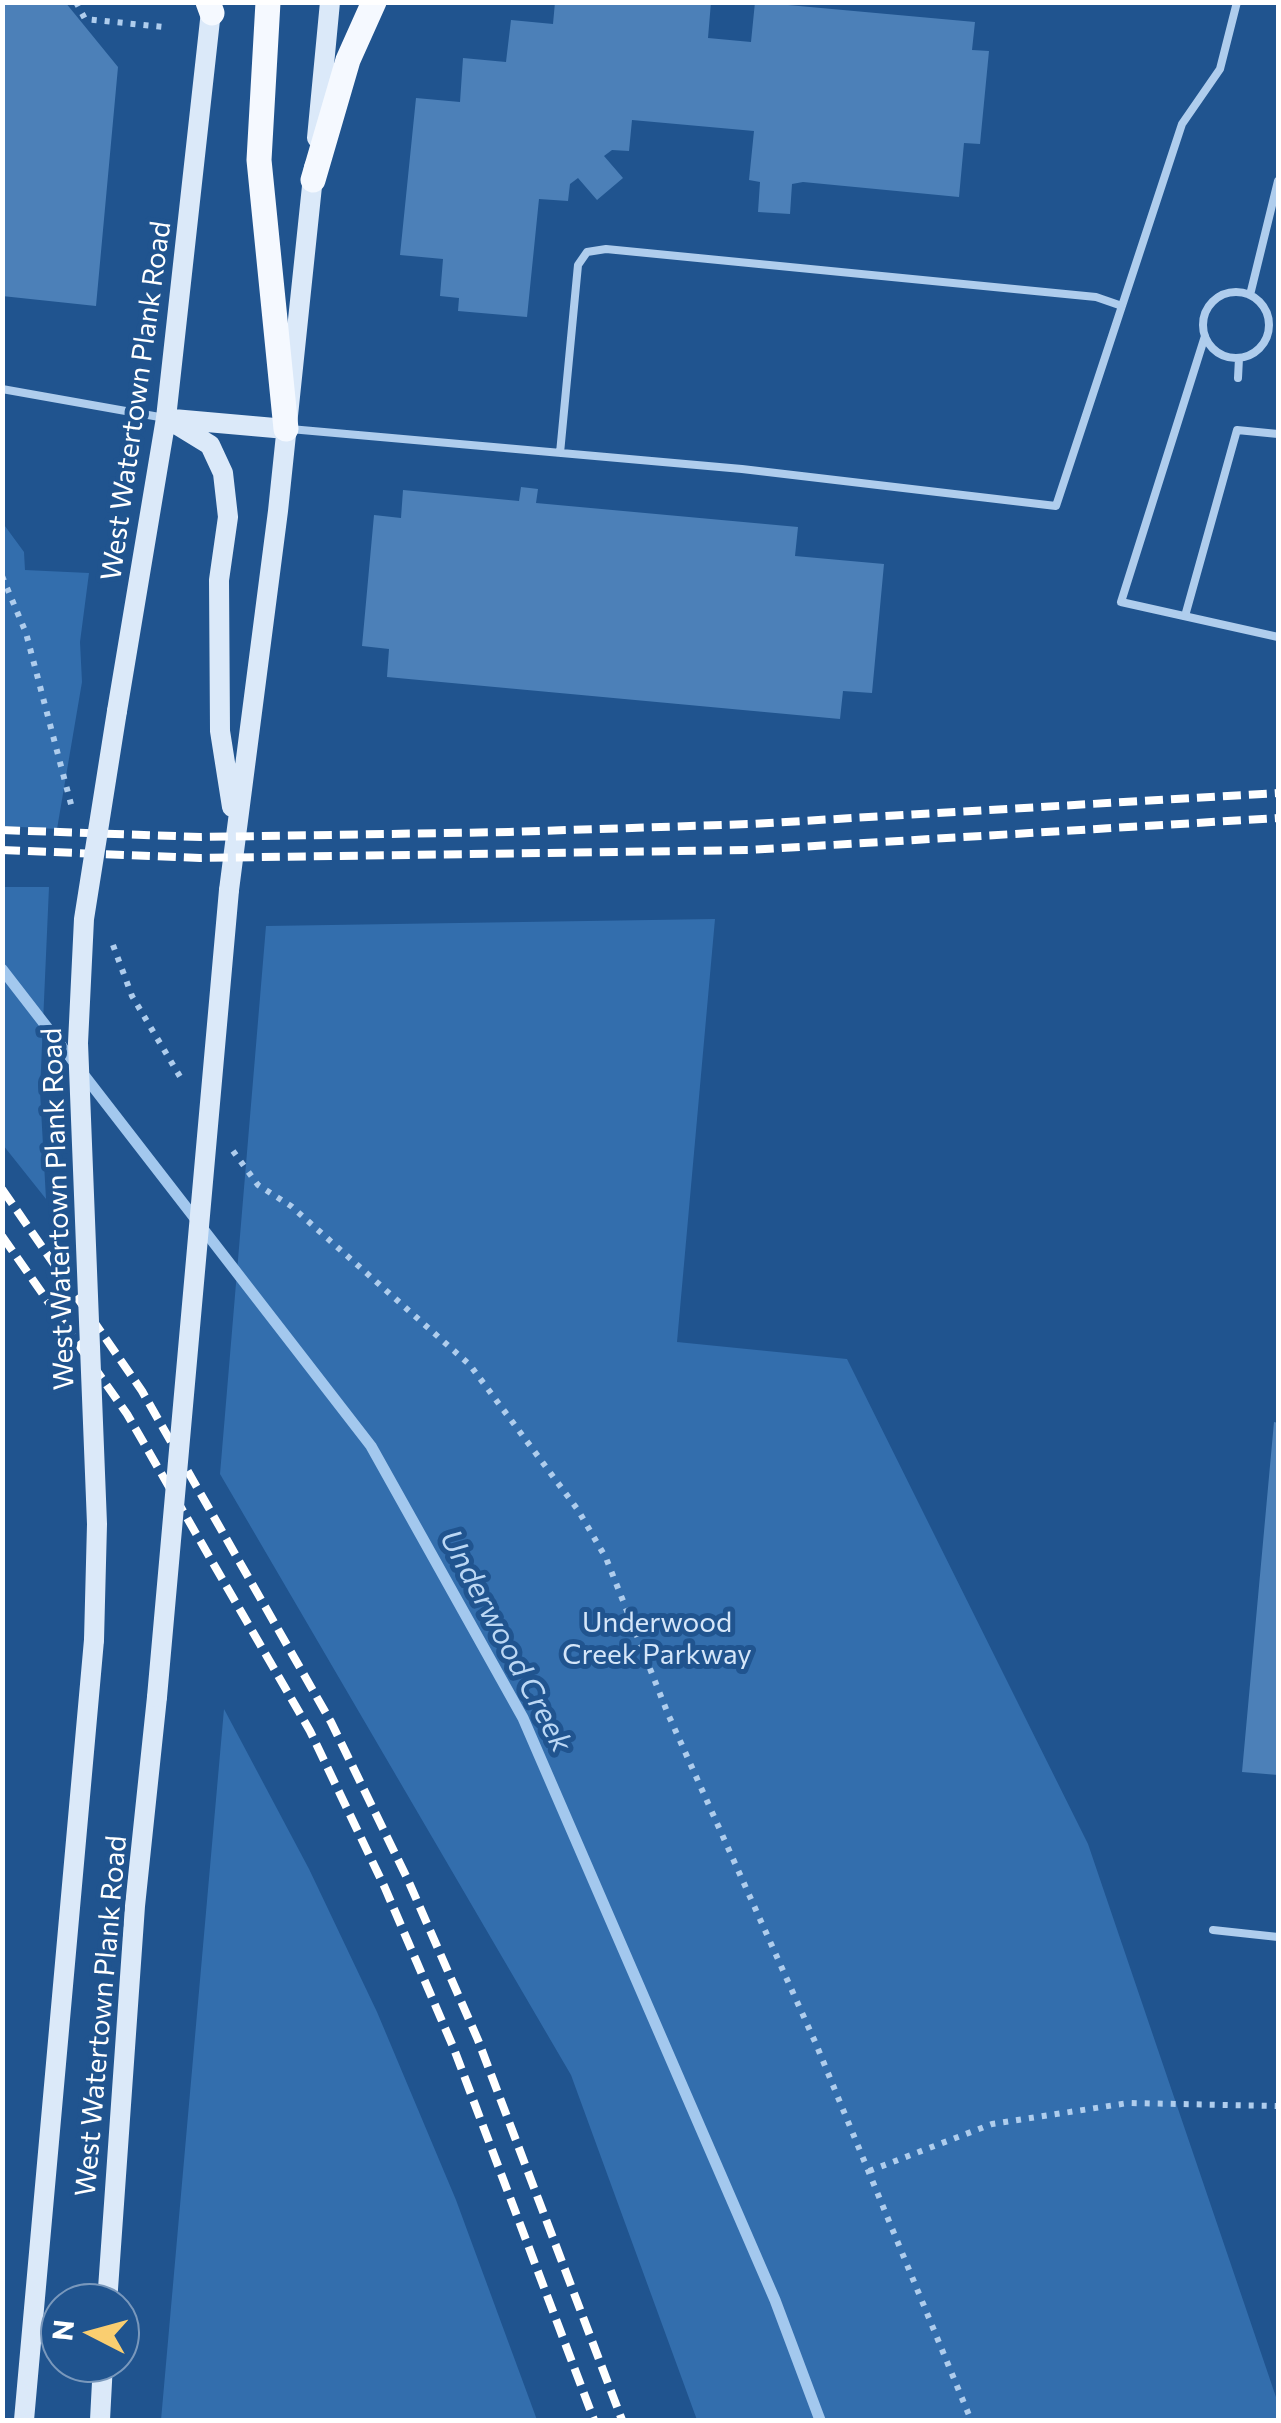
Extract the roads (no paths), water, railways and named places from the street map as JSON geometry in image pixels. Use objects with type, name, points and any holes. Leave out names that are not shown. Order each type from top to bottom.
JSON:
[{"type":"main road","points":[[268,2],[259,160],[286,429]]},
{"type":"main road","points":[[313,180],[348,60],[374,2]]},
{"type":"street","name":"West Watertown Plank Road","points":[[108,2283],[135,1906],[229,890],[286,429],[330,2]]},
{"type":"street","name":"West Watertown Plank Road","points":[[24,2420],[94,1640],[97,1524],[78,1043],[84,919],[166,418],[211,6]]},
{"type":"street","points":[[166,418],[286,429]]},
{"type":"street","points":[[166,418],[210,446],[223,474],[228,516],[219,580],[220,731],[236,830]]},
{"type":"street","points":[[100,2420],[102,2383]]},
{"type":"lane","points":[[286,429],[742,469],[1056,506],[1182,124],[1220,69],[1237,2]]},
{"type":"lane","points":[[1250,295],[1278,181]]},
{"type":"lane","points":[[560,454],[578,265],[588,252],[606,249],[1096,297],[1122,306]]},
{"type":"lane","points":[[1229,293],[1250,295],[1266,310],[1269,330],[1259,350],[1239,358],[1218,353],[1206,336],[1204,325],[1210,304],[1229,293]]},
{"type":"lane","points":[[1206,336],[1121,602],[1278,637]]},
{"type":"lane","points":[[1238,378],[1239,358]]},
{"type":"lane","points":[[2,389],[166,418]]},
{"type":"lane","points":[[1185,616],[1237,430],[1278,434]]},
{"type":"lane","points":[[1214,1930],[1278,1937]]},
{"type":"waterway","name":"Underwood Creek","points":[[2,969],[371,1446],[523,1718],[775,2300],[820,2420]]},
{"type":"railway","points":[[2,830],[201,837],[509,832],[751,824],[1278,793]]},
{"type":"railway","points":[[2,850],[200,858],[749,850],[1278,818]]},
{"type":"railway","points":[[2,1189],[142,1391],[331,1722],[408,1880],[478,2040],[622,2420]]},
{"type":"railway","points":[[2,1236],[127,1414],[310,1731],[385,1888],[454,2049],[594,2420]]},
{"type":"park label","name":"Underwood Creek Parkway","points":[[657,1639]]}]
